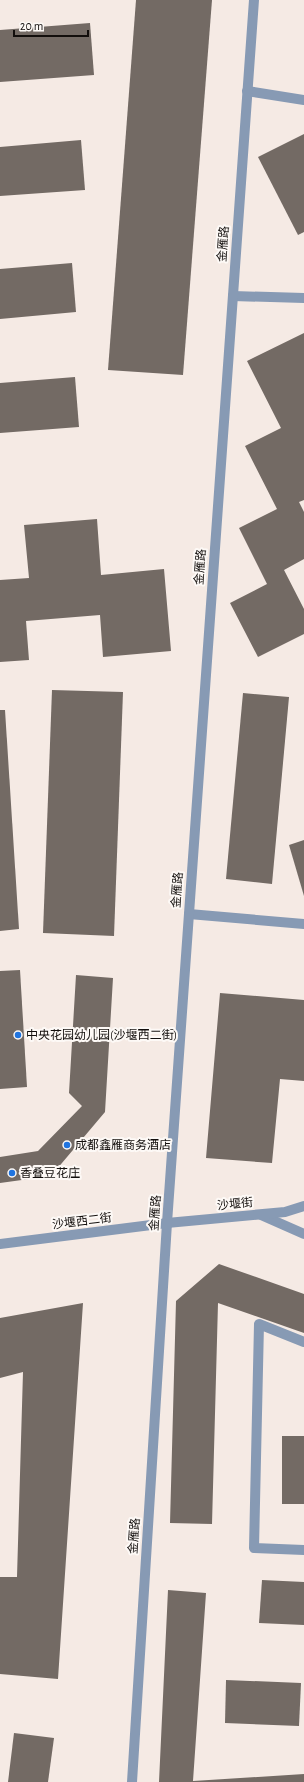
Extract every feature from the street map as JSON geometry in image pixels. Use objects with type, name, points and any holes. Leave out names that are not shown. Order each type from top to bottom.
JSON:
[{"type":"street","name":"金雁路","points":[[132,1782],[167,1224],[254,0]]},
{"type":"street","points":[[247,91],[304,100]]},
{"type":"street","points":[[233,296],[304,298]]},
{"type":"street","points":[[189,914],[304,924]]},
{"type":"street","name":"沙堰街","points":[[167,1224],[286,1212],[304,1206]]},
{"type":"street","points":[[259,1214],[304,1234]]},
{"type":"street","name":"沙堰西二街","points":[[0,1244],[167,1224]]},
{"type":"street","points":[[304,1342],[259,1324],[254,1548],[304,1550]]},
{"type":"building","points":[[136,0],[212,0],[183,375],[108,370]]},
{"type":"building","points":[[90,23],[94,75],[0,82],[0,30]]},
{"type":"building","points":[[304,134],[304,232],[298,235],[258,157]]},
{"type":"building","points":[[81,140],[85,190],[0,196],[0,147]]},
{"type":"building","points":[[72,263],[76,312],[0,319],[0,269]]},
{"type":"building","points":[[304,333],[304,500],[299,502],[304,512],[304,559],[284,570],[304,609],[304,634],[258,657],[230,603],[267,584],[239,528],[277,509],[245,446],[281,428],[247,361]]},
{"type":"building","points":[[75,377],[79,427],[0,433],[0,383]]},
{"type":"building","points":[[97,519],[101,575],[164,569],[171,651],[103,657],[100,615],[26,621],[29,660],[0,662],[0,580],[29,578],[24,525]]},
{"type":"building","points":[[52,690],[123,692],[114,936],[43,933]]},
{"type":"building","points":[[243,693],[289,697],[272,884],[226,879]]},
{"type":"building","points":[[0,710],[5,710],[19,929],[0,931]]},
{"type":"building","points":[[304,840],[304,896],[289,845]]},
{"type":"building","points":[[20,970],[27,1087],[0,1089],[0,971]]},
{"type":"building","points":[[76,975],[113,978],[105,1112],[51,1176],[0,1183],[0,1157],[38,1151],[82,1106],[69,1093]]},
{"type":"building","points":[[220,993],[304,1000],[304,1081],[280,1079],[272,1163],[206,1158]]},
{"type":"building","points":[[219,1264],[304,1294],[304,1333],[218,1303],[212,1524],[170,1523],[176,1301]]},
{"type":"building","points":[[83,1303],[58,1679],[0,1674],[0,1577],[17,1577],[23,1372],[0,1378],[0,1318]]},
{"type":"building","points":[[282,1436],[304,1436],[304,1504],[282,1504]]},
{"type":"building","points":[[262,1580],[304,1582],[304,1625],[259,1623]]},
{"type":"building","points":[[168,1590],[206,1593],[193,1781],[304,1774],[304,1782],[159,1782]]},
{"type":"building","points":[[226,1680],[301,1683],[299,1726],[225,1723]]},
{"type":"building","points":[[14,1733],[54,1738],[48,1782],[8,1782]]},
{"type":"place","name":"中央花园幼儿园(沙堰西二街)","points":[[18,1035]]},
{"type":"place","name":"成都鑫雁商务酒店","points":[[67,1145]]},
{"type":"place","name":"香叠豆花庄","points":[[12,1173]]}]
